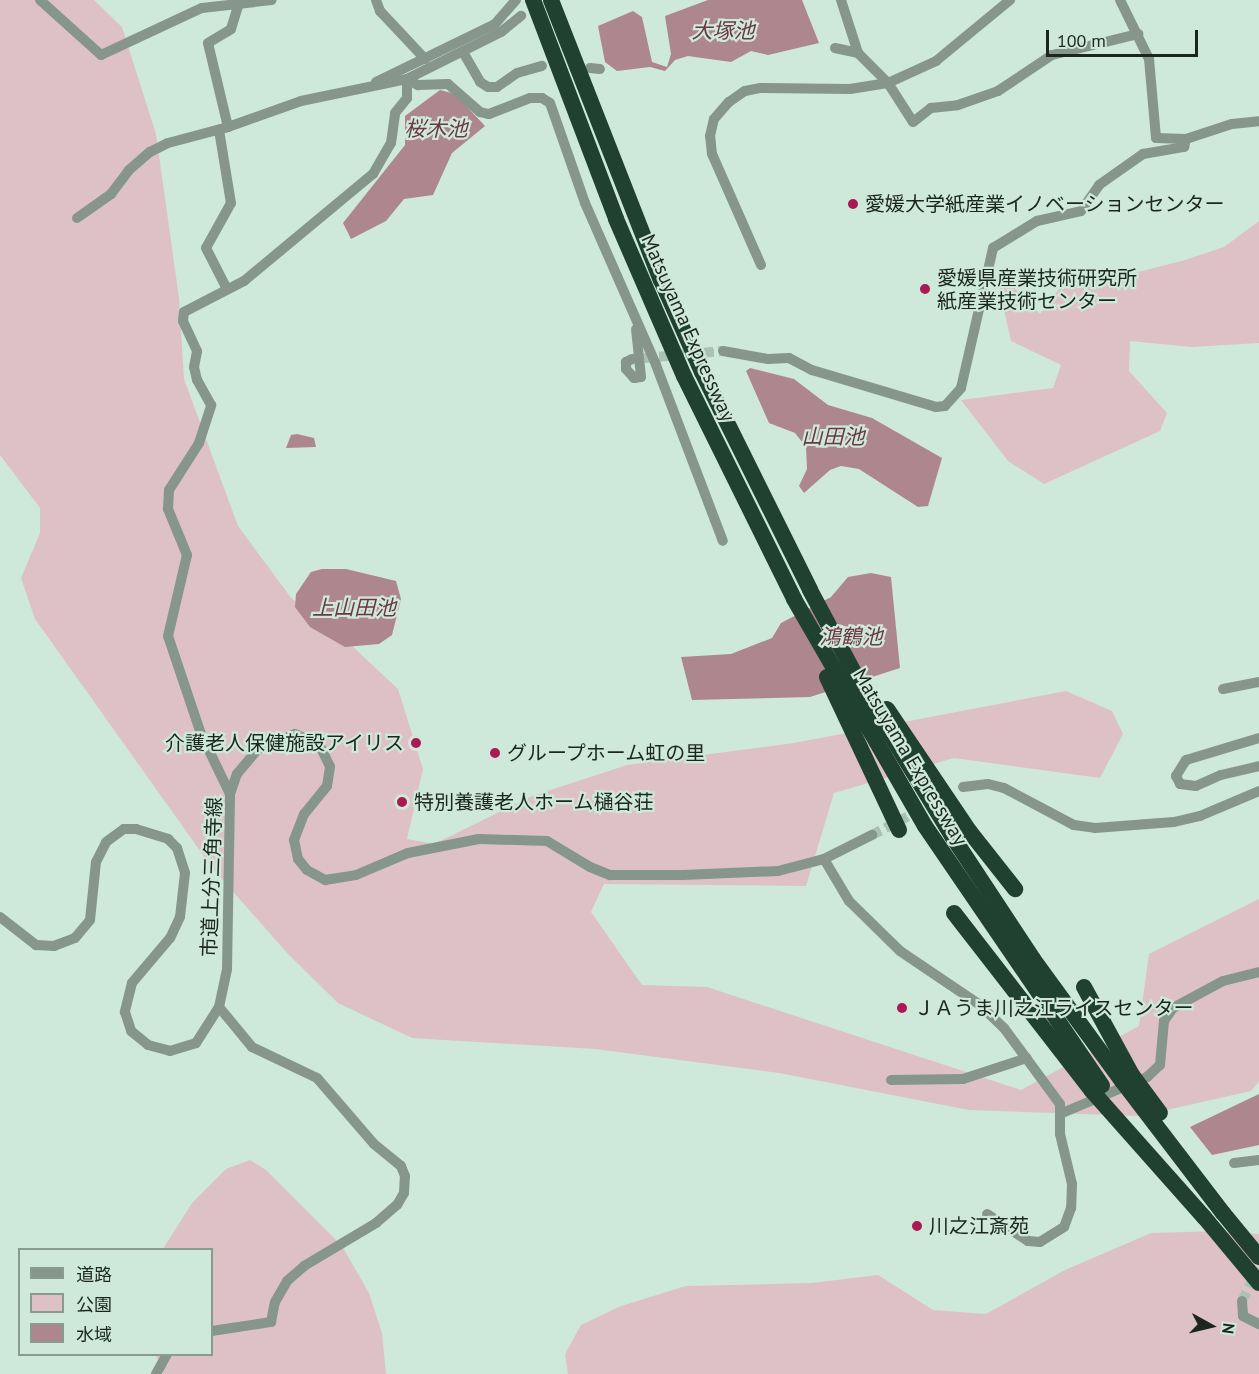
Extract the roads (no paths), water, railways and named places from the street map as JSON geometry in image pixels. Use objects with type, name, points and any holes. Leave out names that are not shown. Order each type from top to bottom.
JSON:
[{"type":"highway","name":"Matsuyama Expressway","points":[[533,0],[616,219],[680,366],[794,599],[1033,959],[1127,1078]]},
{"type":"highway","name":"Matsuyama Expressway","points":[[551,0],[592,110],[702,372],[810,590],[856,695],[925,826],[1097,1088]]},
{"type":"highway","points":[[559,0],[592,110]]},
{"type":"highway","points":[[856,695],[899,830]]},
{"type":"highway","points":[[856,695],[1015,889]]},
{"type":"highway","points":[[954,913],[1259,1283]]},
{"type":"highway","points":[[1084,987],[1127,1078],[1259,1257]]},
{"type":"highway","points":[[1226,1210],[1259,1251]]},
{"type":"street","points":[[40,0],[101,55],[174,19],[217,4],[272,0]]},
{"type":"street","points":[[375,0],[380,11],[425,59]]},
{"type":"street","points":[[368,86],[495,24],[516,0]]},
{"type":"street","points":[[841,0],[858,53],[888,83],[913,122],[931,108],[958,105],[998,91],[1052,55],[1137,34]]},
{"type":"street","points":[[761,265],[712,154],[710,136],[714,119],[729,102],[746,91],[761,88],[850,89],[888,83],[936,61],[1010,0]]},
{"type":"street","points":[[1120,0],[1149,59],[1156,138],[1186,139],[1232,124],[1259,122]]},
{"type":"street","points":[[227,290],[206,248],[231,203],[224,128],[208,43],[231,29],[239,3]]},
{"type":"street","points":[[77,218],[111,194],[129,170],[150,152],[168,143],[224,128],[301,101],[407,79],[501,32],[521,16]]},
{"type":"street","points":[[835,48],[858,53]]},
{"type":"street","points":[[463,52],[480,82],[488,87],[497,87],[517,73],[542,66]]},
{"type":"street","points":[[230,794],[201,734],[168,636],[187,555],[168,509],[169,489],[199,443],[211,405],[197,380],[194,366],[197,351],[183,321],[184,312],[227,290],[281,252],[373,174],[391,143],[395,113],[407,98],[407,79]]},
{"type":"street","points":[[407,79],[418,85],[448,84],[480,112],[489,114],[530,98],[542,98],[550,103],[585,204],[634,311],[723,541]]},
{"type":"street","points":[[723,351],[768,359],[789,358],[812,370],[936,407],[945,406],[961,388],[993,248],[1037,221],[1081,211],[1099,185],[1143,154],[1184,147],[1186,139]]},
{"type":"street","points":[[632,358],[625,364],[631,377],[636,379],[643,373],[634,311]]},
{"type":"street","points":[[1223,688],[1259,682]]},
{"type":"street","name":"市道上分三角寺線","points":[[0,917],[36,945],[54,946],[75,939],[90,920],[96,862],[106,842],[124,829],[159,833],[177,848],[182,859],[184,886],[180,917],[170,938],[132,983],[125,1002],[127,1022],[139,1039],[159,1050],[182,1049],[196,1043],[219,1007],[227,969],[230,794],[246,760],[270,742],[295,734],[318,744],[328,759],[330,776],[322,795],[299,822],[294,849],[307,870],[325,880],[356,875],[408,853],[447,843],[489,839],[547,841],[590,867],[610,875],[778,870],[824,859],[872,835]]},
{"type":"street","points":[[1259,738],[1186,760],[1176,776],[1180,784],[1196,786],[1221,775],[1259,766]]},
{"type":"street","points":[[963,787],[988,784],[1004,788],[1074,825],[1095,828],[1174,822],[1200,816],[1259,790]]},
{"type":"street","points":[[824,859],[849,901],[900,951],[980,1005],[1053,1090],[1060,1114],[1060,1134],[1072,1184],[1071,1208],[1064,1227],[1040,1242],[1028,1241],[987,1214]]},
{"type":"street","points":[[1060,1114],[1147,1077],[1160,1065],[1164,1021],[1173,1008],[1223,981],[1259,972]]},
{"type":"street","points":[[213,1331],[271,1322],[274,1302],[287,1281],[304,1266],[376,1223],[397,1205],[404,1193],[405,1176],[401,1166],[374,1144],[317,1078],[252,1047],[219,1007]]},
{"type":"street","points":[[891,1080],[963,1079],[1027,1058]]},
{"type":"street","points":[[1234,1163],[1259,1160]]},
{"type":"street","points":[[1242,1301],[1243,1316],[1259,1324]]},
{"type":"street","points":[[156,1374],[165,1356]]},
{"type":"water","name":"大塚池","points":[[708,0],[802,0],[819,43],[768,55],[751,51],[731,62],[688,56],[675,60],[665,71],[650,67],[617,71],[605,62],[598,26],[633,11],[642,17],[652,62],[667,67],[671,54],[665,16]]},
{"type":"water","name":"桜木池","points":[[440,90],[455,94],[485,126],[452,153],[433,195],[404,199],[386,221],[351,239],[343,223],[405,145],[405,116]]},
{"type":"water","name":"山田池","points":[[750,368],[794,379],[828,405],[872,418],[942,458],[928,506],[918,507],[859,469],[841,466],[830,470],[804,493],[799,486],[807,469],[806,447],[795,433],[769,423],[746,371]]},
{"type":"water","points":[[291,435],[314,438],[316,447],[286,448]]},
{"type":"water","name":"上山田池","points":[[322,569],[346,569],[396,581],[401,599],[392,635],[379,644],[345,647],[310,627],[295,607],[296,594],[311,572]]},
{"type":"water","name":"鴻鶴池","points":[[871,573],[891,577],[900,668],[810,697],[692,700],[681,657],[731,654],[772,638],[781,623],[831,597],[848,577]]},
{"type":"water","points":[[1259,1094],[1259,1145],[1212,1155],[1190,1127]]},
{"type":"tunnel","points":[[644,358],[723,351]]},
{"type":"tunnel","points":[[872,835],[920,810]]},
{"type":"tunnel","points":[[1242,1301],[1259,1268]]},
{"type":"place","name":"愛媛大学紙産業イノベーションセンター","points":[[853,204]]},
{"type":"place","name":"愛媛県産業技術研究所 紙産業技術センター","points":[[925,289]]},
{"type":"place","name":"介護老人保健施設アイリス","points":[[416,743]]},
{"type":"place","name":"グループホーム虹の里","points":[[495,753]]},
{"type":"place","name":"特別養護老人ホーム樋谷荘","points":[[402,802]]},
{"type":"place","name":"ＪＡうま川之江ライスセンター","points":[[902,1008]]},
{"type":"place","name":"川之江斎苑","points":[[917,1226]]}]
